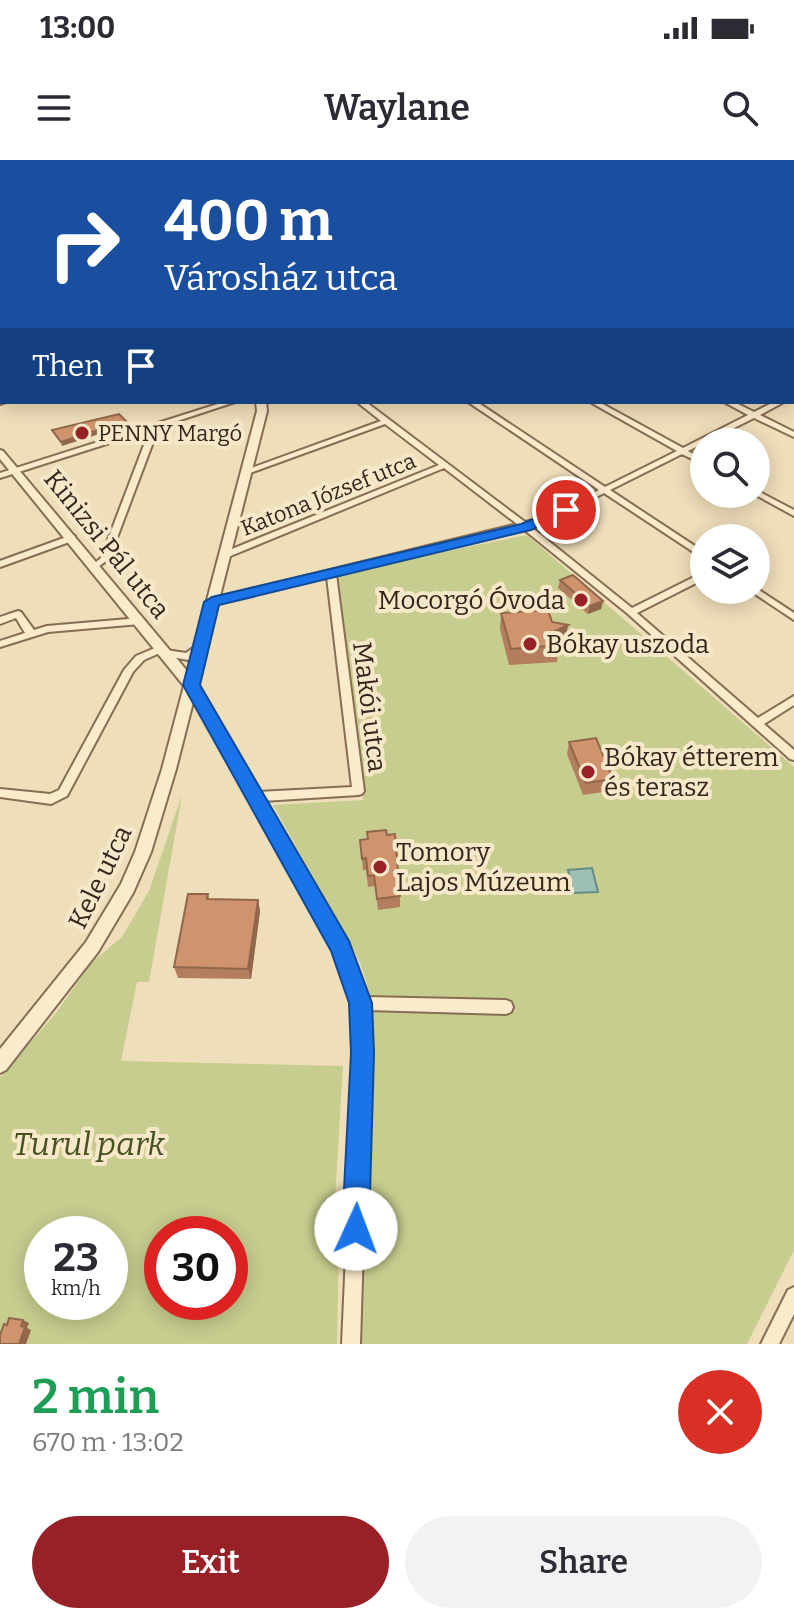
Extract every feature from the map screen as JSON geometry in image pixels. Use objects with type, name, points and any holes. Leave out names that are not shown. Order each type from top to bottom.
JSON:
[{"type":"street","points":[[0,476],[223,404]]},
{"type":"street","points":[[364,404],[526,527],[631,612],[794,756]]},
{"type":"street","points":[[475,404],[690,546]]},
{"type":"street","points":[[598,404],[690,455]]},
{"type":"street","points":[[732,404],[794,435]]},
{"type":"street","points":[[212,602],[526,527],[607,490],[776,404]]},
{"type":"street","name":"Kele utca","points":[[0,1064],[72,976],[127,888],[143,852],[165,783],[264,405]]},
{"type":"street","points":[[247,471],[387,421]]},
{"type":"street","points":[[95,566],[105,559],[151,437],[146,429]]},
{"type":"street","name":"Kinizsi Pál utca","points":[[0,453],[191,685]]},
{"type":"street","name":"Katona József utca","points":[[225,555],[445,465]]},
{"type":"street","points":[[770,500],[794,513]]},
{"type":"street","points":[[0,564],[72,538]]},
{"type":"street","name":"Makói utca","points":[[255,797],[358,791],[331,574]]},
{"type":"street","points":[[631,612],[690,582]]},
{"type":"street","points":[[770,601],[794,617]]},
{"type":"street","points":[[0,621],[18,614],[30,632]]},
{"type":"street","points":[[0,644],[30,632],[140,621]]},
{"type":"street","points":[[0,793],[51,799],[63,793],[129,670],[140,658],[164,650],[188,657],[201,645]]},
{"type":"street","points":[[191,685],[341,948],[360,1003],[362,1053],[351,1344]]},
{"type":"street","points":[[756,724],[794,700]]},
{"type":"street","points":[[360,1003],[506,1007]]},
{"type":"street","points":[[770,1344],[794,1296]]},
{"type":"green space","points":[[527,535],[794,767],[794,1250],[747,1344],[359,1344],[372,1001],[360,962],[273,805],[363,800],[338,573]]},
{"type":"green space","name":"Turul park","points":[[182,795],[149,982],[137,982],[121,1061],[343,1066],[333,1231],[339,1244],[337,1344],[0,1344],[0,1077],[56,1013],[92,962],[122,937],[149,891]]},
{"type":"water","points":[[592,868],[598,892],[573,893],[568,870]]},
{"type":"building","name":"PENNY Margó","points":[[119,414],[126,421],[61,442],[52,430]]},
{"type":"building","points":[[573,575],[603,601],[590,606],[560,580]]},
{"type":"building","points":[[548,610],[552,622],[568,625],[555,631],[560,645],[511,649],[501,613]]},
{"type":"building","points":[[596,738],[613,779],[586,783],[569,742]]},
{"type":"building","points":[[386,830],[387,835],[395,834],[400,896],[377,899],[374,875],[368,876],[360,840],[368,839],[367,832]]},
{"type":"building","points":[[188,894],[208,894],[207,899],[258,900],[248,969],[174,967]]},
{"type":"building","points":[[9,1318],[23,1320],[21,1326],[25,1327],[19,1344],[0,1344],[0,1335]]},
{"type":"place","name":"PENNY Margó","points":[[82,433]]},
{"type":"place","name":"Mocorgó Óvoda","points":[[581,600]]},
{"type":"place","name":"Bókay uszoda","points":[[530,644]]},
{"type":"place","name":"Bókay étterem és terasz","points":[[588,772]]},
{"type":"place","name":"Tomory Lajos Múzeum","points":[[380,867]]},
{"type":"route","points":[[356,1229],[362,1053],[360,1003],[341,948],[191,685],[212,602],[526,527],[566,510]]}]
